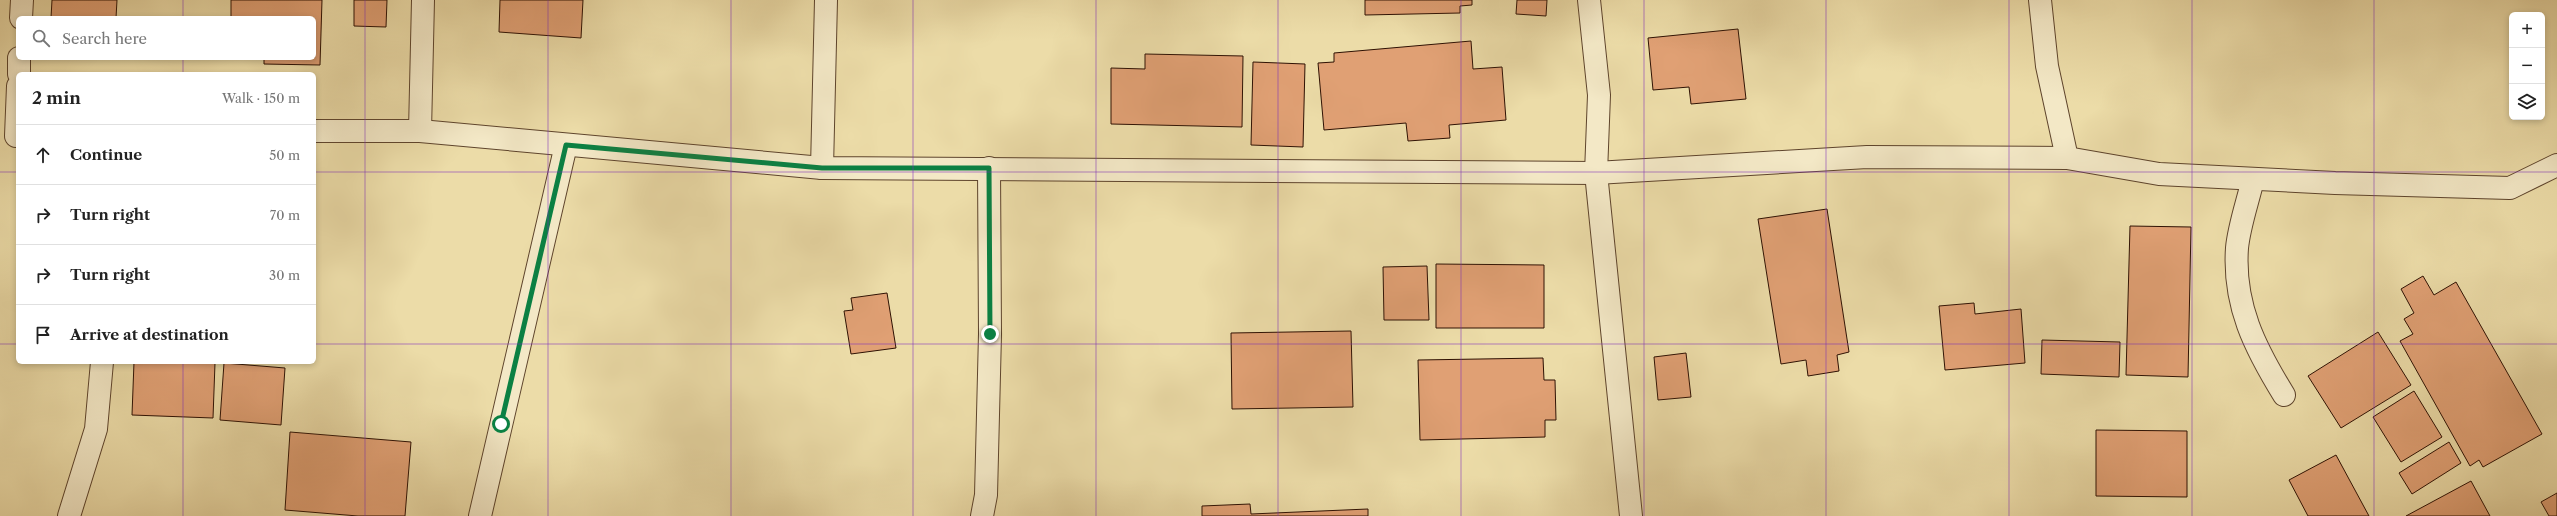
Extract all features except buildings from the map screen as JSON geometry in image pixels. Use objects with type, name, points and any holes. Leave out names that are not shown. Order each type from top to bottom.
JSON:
[{"type":"street","points":[[21,16],[22,0]]},
{"type":"street","points":[[420,131],[423,0]]},
{"type":"street","points":[[822,168],[826,0]]},
{"type":"street","points":[[1589,0],[1598,95],[1596,173],[1630,516]]},
{"type":"street","points":[[2040,0],[2047,66],[2067,158]]},
{"type":"street","points":[[18,72],[19,60]]},
{"type":"street","points":[[11,136],[16,100]]},
{"type":"street","points":[[316,131],[420,131],[822,168],[1596,173],[1867,157],[2067,158],[2159,174],[2253,179],[2510,188],[2557,165]]},
{"type":"street","points":[[480,516],[566,145]]},
{"type":"street","points":[[982,516],[986,495],[990,334],[989,168]]},
{"type":"street","points":[[2253,179],[2237,248],[2240,306],[2262,359],[2284,395]]},
{"type":"street","points":[[69,516],[96,429],[102,364]]},
{"type":"route","points":[[501,424],[566,145],[822,168],[989,168],[990,334]]}]
